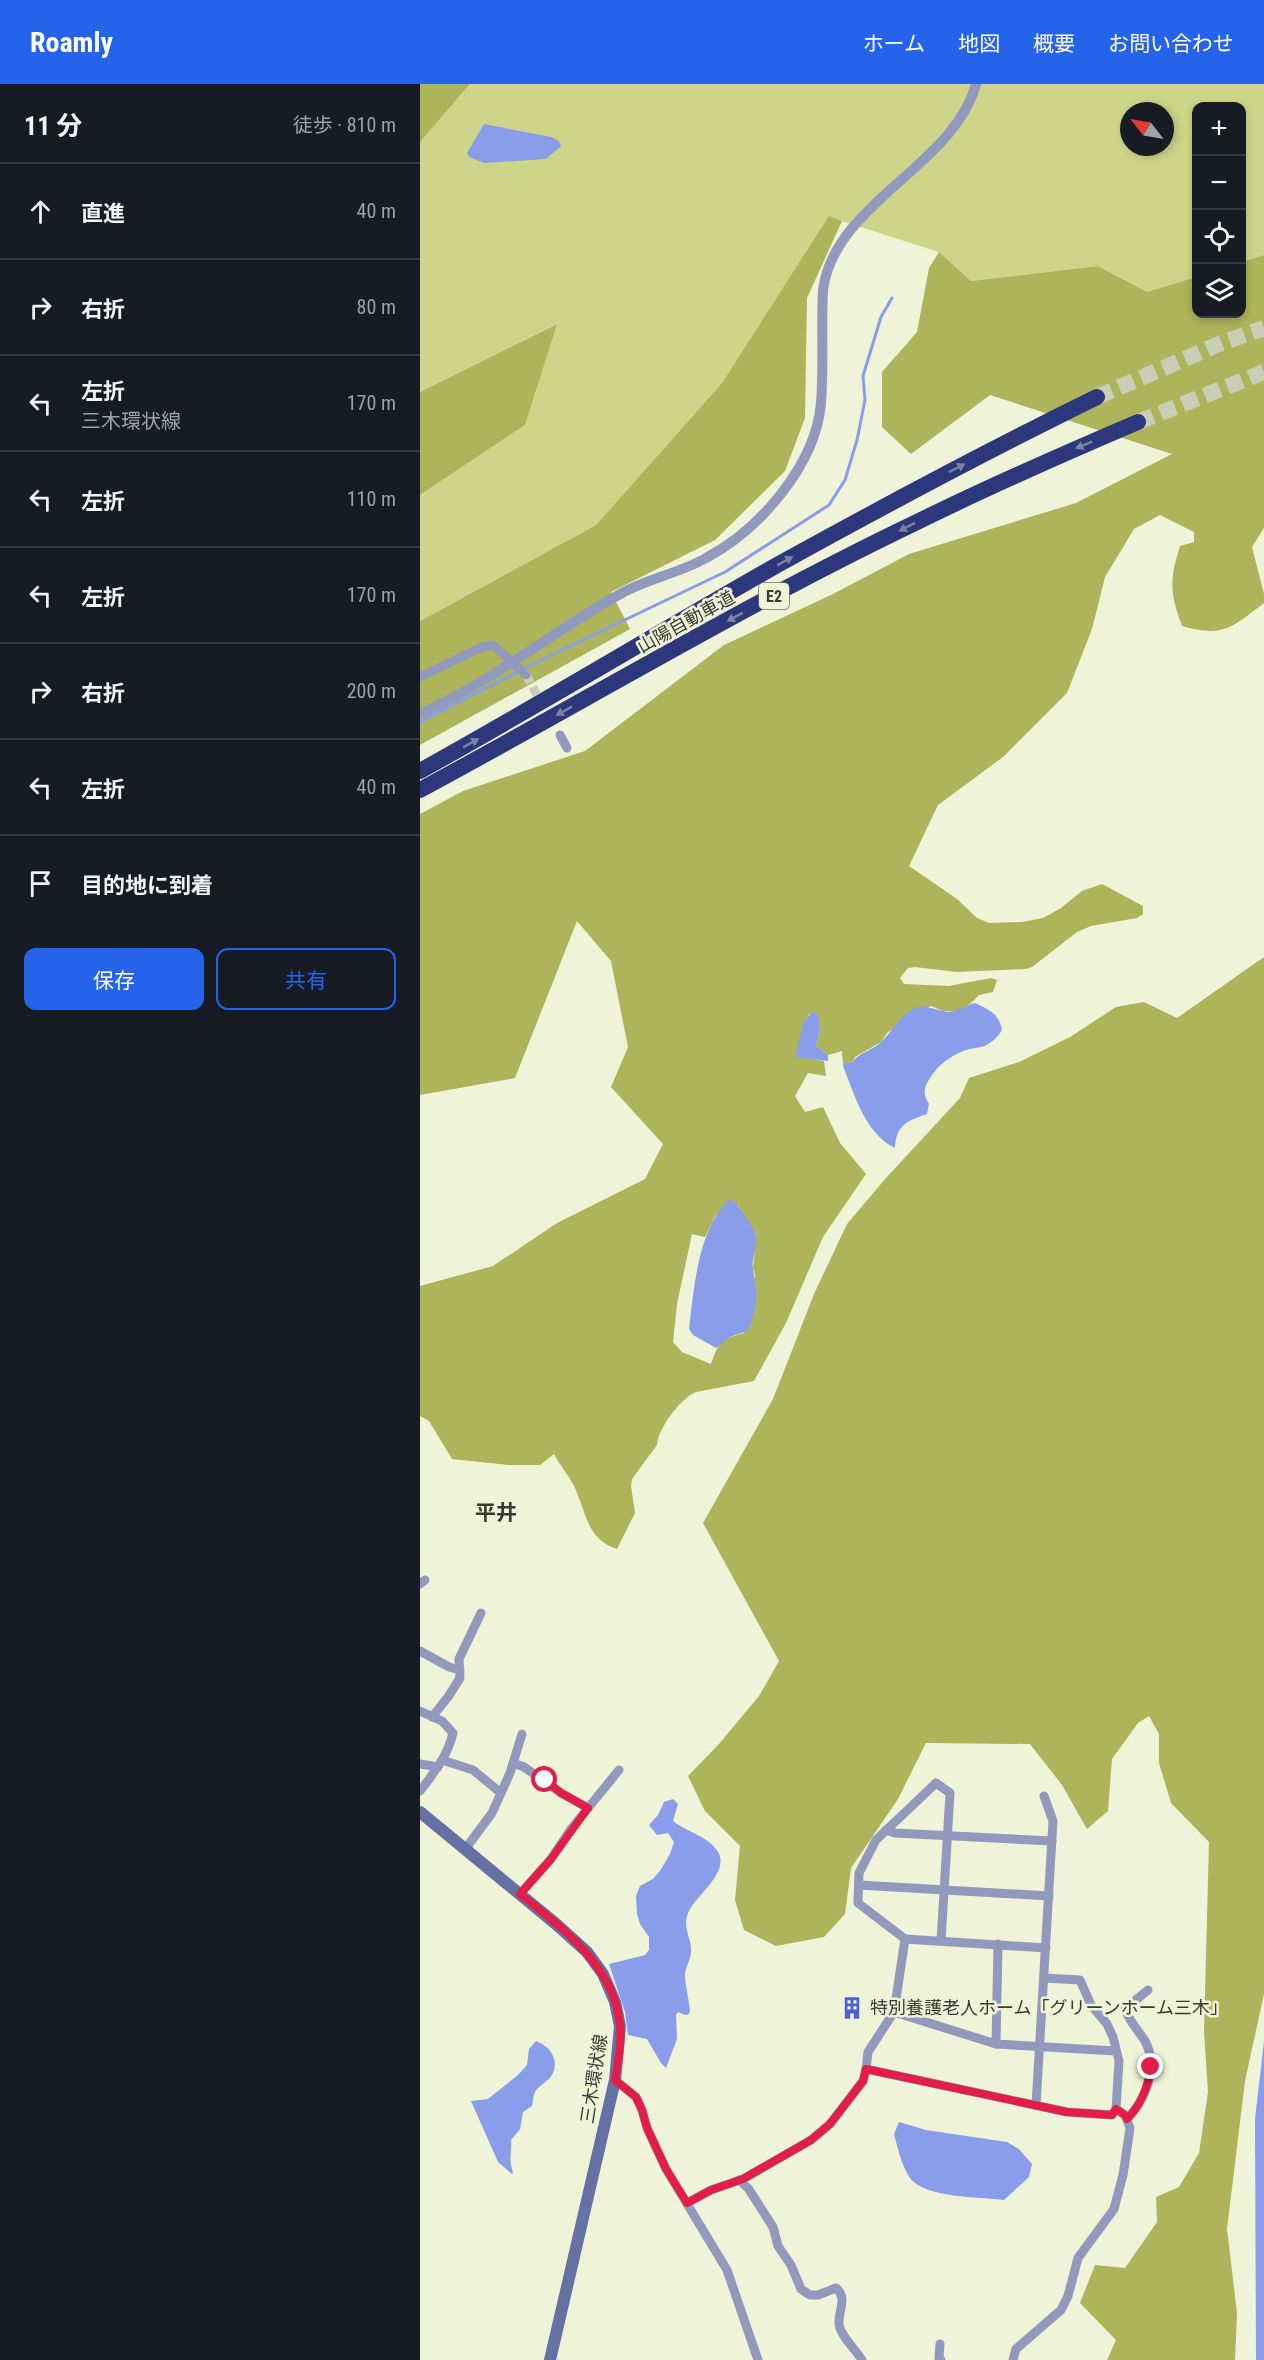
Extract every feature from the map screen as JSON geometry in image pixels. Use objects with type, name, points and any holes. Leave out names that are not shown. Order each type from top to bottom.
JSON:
[{"type":"highway","name":"山陽自動車道","points":[[420,771],[877,510],[1097,397]]},
{"type":"highway","name":"山陽自動車道","points":[[420,790],[785,590],[894,534],[1046,461],[1138,422]]},
{"type":"main road","name":"三木環状線","points":[[420,1812],[466,1848],[587,1952],[603,1974],[615,2002],[620,2026],[615,2080],[550,2360]]},
{"type":"street","points":[[420,714],[473,687],[623,592],[706,558],[728,544],[762,515],[788,485],[809,449],[817,427],[821,404],[823,290],[828,269],[838,248],[850,231],[954,127],[972,99],[976,84]]},
{"type":"street","points":[[420,677],[488,645],[498,648],[526,675]]},
{"type":"street","points":[[560,735],[567,748]]},
{"type":"street","points":[[432,1717],[460,1678],[459,1659],[481,1613]]},
{"type":"street","points":[[420,1651],[449,1667],[460,1670]]},
{"type":"street","points":[[420,1711],[442,1722],[453,1733],[450,1746],[440,1764],[420,1791]]},
{"type":"street","points":[[466,1848],[492,1813],[513,1763],[522,1734]]},
{"type":"street","points":[[513,1763],[524,1767],[561,1793],[588,1808]]},
{"type":"street","points":[[420,1764],[440,1764],[473,1770],[501,1793]]},
{"type":"street","points":[[520,1894],[551,1859],[619,1770]]},
{"type":"street","points":[[941,1941],[950,1793],[936,1783],[876,1840],[866,1856],[860,1873],[858,1903],[905,1939],[1046,1948]]},
{"type":"street","points":[[1036,2105],[1053,1821],[1044,1796]]},
{"type":"street","points":[[886,1830],[895,1833],[1052,1841]]},
{"type":"street","points":[[859,1885],[1049,1896]]},
{"type":"street","points":[[687,2203],[711,2190],[739,2180],[811,2140],[830,2124],[863,2081],[868,2052],[894,2012],[905,1939]]},
{"type":"street","points":[[996,2044],[998,1944]]},
{"type":"street","points":[[866,2069],[1067,2112],[1112,2115],[1116,2109],[1119,2061],[1107,2024],[1091,2006],[1080,1980],[1044,1978]]},
{"type":"street","points":[[1127,2119],[1148,2086],[1151,2067],[1146,2043],[1127,2016],[1125,2009],[1148,1990]]},
{"type":"street","points":[[894,2012],[996,2044],[1116,2051]]},
{"type":"street","points":[[615,2080],[636,2097],[666,2169],[727,2270],[758,2360]]},
{"type":"street","points":[[1013,2360],[1016,2349],[1061,2310],[1068,2296],[1078,2258],[1114,2209],[1123,2175],[1130,2128],[1125,2115],[1116,2109]]},
{"type":"street","points":[[739,2180],[748,2188],[773,2227],[778,2246],[791,2265],[801,2289],[810,2295],[818,2295],[836,2288],[841,2292],[843,2298],[840,2329],[862,2360]]},
{"type":"street","points":[[940,2344],[939,2358],[941,2360]]},
{"type":"green space","points":[[420,84],[470,84],[420,142]]},
{"type":"green space","points":[[470,84],[1264,84],[1264,255],[1246,261],[1246,102],[1192,102],[1192,278],[1147,292],[1098,266],[971,281],[939,252],[829,217],[722,383],[596,525],[420,621],[420,495],[525,425],[556,324],[420,392],[420,142]]},
{"type":"green space","points":[[829,216],[842,221],[807,298],[805,418],[785,471],[715,540],[611,592],[630,629],[420,745],[420,621],[596,525],[722,383]]},
{"type":"green space","points":[[939,252],[971,281],[1098,266],[1147,292],[1192,278],[1192,318],[1246,318],[1246,261],[1264,255],[1264,528],[1252,547],[1264,594],[1264,603],[1227,628],[1208,631],[1182,626],[1173,595],[1174,569],[1180,546],[1194,542],[1194,532],[1160,515],[1134,529],[1105,577],[1092,629],[1067,693],[1003,757],[938,805],[909,866],[957,899],[977,918],[989,923],[1022,922],[1043,918],[1061,908],[1082,891],[1102,884],[1143,906],[1143,914],[1137,918],[1091,926],[1077,932],[1032,967],[1026,969],[957,972],[908,968],[900,978],[904,984],[949,986],[991,978],[997,980],[993,992],[979,995],[969,1005],[957,1011],[943,1011],[931,1006],[888,1032],[881,1042],[855,1057],[852,1063],[846,1062],[843,1066],[842,1051],[828,1055],[816,1046],[820,1031],[810,1013],[804,1024],[796,1056],[824,1061],[826,1076],[808,1073],[795,1096],[805,1112],[823,1107],[840,1143],[866,1174],[823,1237],[786,1323],[754,1381],[696,1392],[677,1407],[666,1422],[657,1445],[632,1479],[635,1513],[617,1549],[607,1545],[593,1532],[570,1478],[554,1454],[540,1465],[509,1465],[452,1459],[429,1421],[420,1416],[420,1286],[493,1266],[557,1223],[645,1179],[663,1144],[611,1087],[628,1047],[611,961],[577,921],[515,1078],[420,1095],[420,814],[463,791],[585,751],[724,645],[833,594],[909,554],[1076,503],[1172,454],[990,395],[911,454],[882,427],[882,372],[917,332],[929,268]],"holes":[[[738,1206],[756,1235],[753,1268],[755,1275],[744,1333],[725,1340],[718,1347],[711,1364],[682,1352],[673,1342],[677,1304],[692,1234],[705,1237],[716,1215]]]},
{"type":"green space","points":[[557,324],[525,425],[420,495],[420,392]]},
{"type":"green space","points":[[1264,957],[1264,1994],[1245,2081],[1227,2229],[1237,2313],[1235,2360],[1107,2360],[1116,2340],[1080,2303],[1095,2265],[1125,2268],[1157,2222],[1156,2197],[1179,2187],[1199,2153],[1208,2092],[1204,2031],[1209,1842],[1171,1803],[1159,1763],[1159,1734],[1149,1716],[1138,1723],[1112,1759],[1108,1811],[1087,1829],[1062,1785],[1030,1744],[926,1743],[898,1799],[851,1868],[845,1914],[824,1937],[776,1946],[744,1930],[735,1900],[740,1846],[705,1811],[688,1776],[719,1744],[759,1696],[779,1661],[703,1523],[773,1399],[814,1294],[847,1224],[960,1098],[969,1078],[1019,1062],[1070,1037],[1116,1007],[1144,1002],[1177,1018]]},
{"type":"water","points":[[484,124],[551,137],[559,141],[561,146],[546,159],[484,163],[469,157],[467,153]]},
{"type":"water","points":[[975,1003],[993,1013],[999,1020],[1002,1030],[985,1046],[960,1052],[937,1069],[925,1088],[929,1104],[927,1114],[914,1119],[900,1129],[895,1148],[876,1133],[862,1113],[843,1066],[846,1062],[852,1063],[861,1054],[879,1044],[900,1019],[916,1008],[927,1007],[952,1011]]},
{"type":"water","points":[[813,1012],[819,1016],[820,1031],[816,1046],[828,1055],[828,1061],[795,1057],[805,1021]]},
{"type":"water","points":[[730,1199],[745,1216],[756,1236],[753,1265],[756,1301],[754,1315],[747,1331],[730,1337],[716,1348],[693,1335],[689,1329],[696,1277],[704,1242],[719,1211]]},
{"type":"water","points":[[673,1799],[678,1804],[673,1821],[714,1847],[718,1852],[720,1868],[687,1917],[686,1927],[691,1951],[685,1974],[690,2011],[689,2014],[678,2012],[676,2015],[677,2039],[666,2068],[647,2039],[628,2035],[625,2012],[609,1964],[645,1955],[649,1950],[649,1937],[640,1924],[637,1914],[636,1896],[640,1886],[653,1879],[670,1854],[674,1842],[668,1833],[657,1835],[649,1825],[658,1815],[664,1802]]},
{"type":"water","points":[[536,2041],[546,2046],[555,2064],[552,2075],[535,2092],[532,2106],[523,2112],[520,2129],[511,2140],[512,2174],[498,2162],[471,2101],[488,2099],[518,2075],[527,2065],[529,2049]]},
{"type":"water","points":[[1264,2041],[1264,2360],[1256,2360],[1255,2119]]},
{"type":"water","points":[[899,2122],[926,2130],[1007,2142],[1019,2149],[1032,2164],[1029,2177],[1004,2200],[940,2193],[917,2185],[904,2168],[900,2156],[894,2134]]},
{"type":"waterway","points":[[420,722],[545,658],[725,572],[829,505],[845,480],[857,440],[865,400],[863,376],[881,317],[892,298]]},
{"type":"tunnel","points":[[1097,397],[1219,344],[1264,328]]},
{"type":"tunnel","points":[[1138,422],[1264,372]]},
{"type":"tunnel","points":[[526,675],[542,704]]},
{"type":"place","name":"特別養護老人ホーム「グリーンホーム三木」","points":[[852,2008]]},
{"type":"district","name":"平井","points":[[496,1513]]},
{"type":"route","points":[[545,1780],[561,1793],[588,1808],[571,1828],[551,1859],[520,1894],[587,1952],[603,1974],[615,2002],[620,2026],[615,2080],[622,2083],[636,2097],[666,2169],[687,2203],[711,2190],[743,2179],[811,2140],[830,2124],[863,2081],[866,2069],[1067,2112],[1112,2115],[1116,2109],[1127,2119],[1148,2086],[1151,2067]]}]
